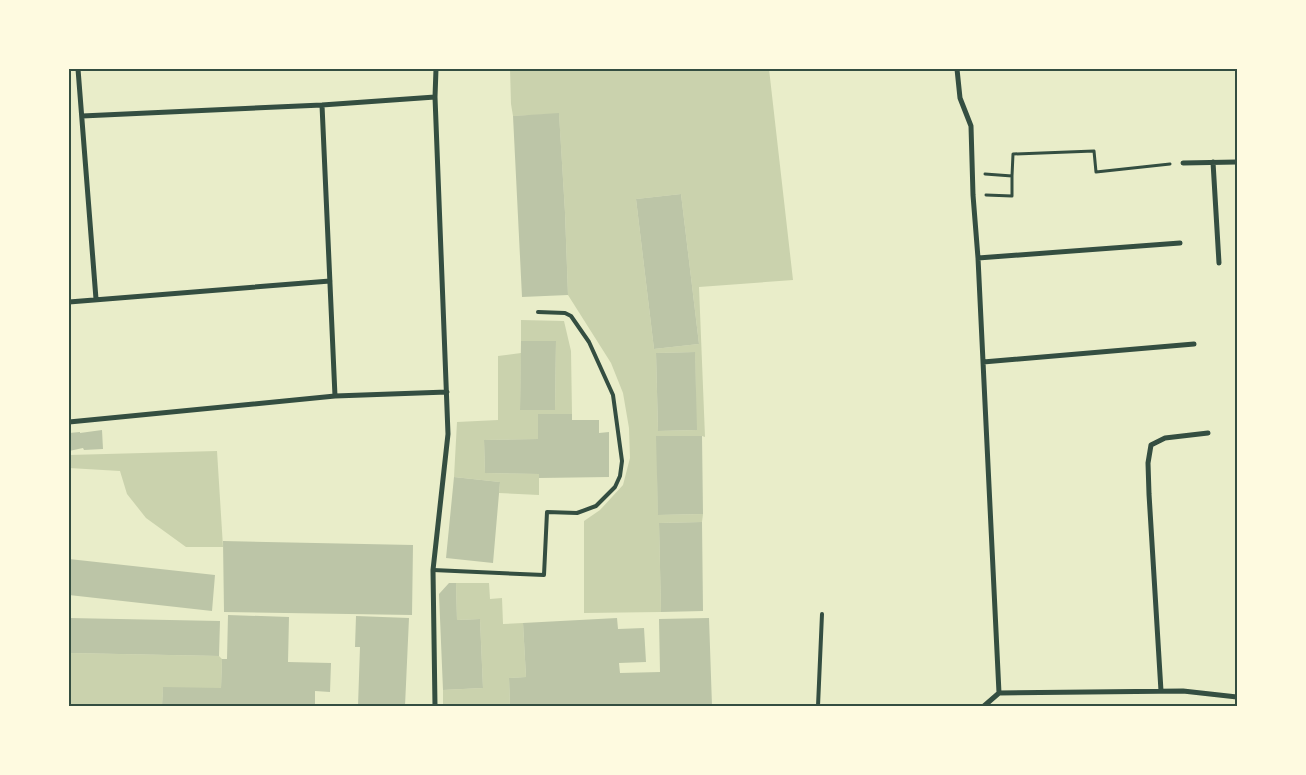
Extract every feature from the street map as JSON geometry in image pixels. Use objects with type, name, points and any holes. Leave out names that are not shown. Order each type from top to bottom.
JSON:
[{"type":"street","points":[[78,69],[96,299]]},
{"type":"street","points":[[435,706],[433,570],[448,434],[435,97],[436,69]]},
{"type":"street","points":[[957,69],[960,98],[971,126],[999,694]]},
{"type":"street","points":[[82,116],[322,105],[435,97]]},
{"type":"street","points":[[322,105],[335,396]]},
{"type":"street","points":[[1213,162],[1219,263]]},
{"type":"street","points":[[1183,163],[1237,162]]},
{"type":"street","points":[[978,258],[1180,243]]},
{"type":"street","points":[[69,302],[330,281]]},
{"type":"street","points":[[983,362],[1194,344]]},
{"type":"street","points":[[69,422],[335,396],[447,392]]},
{"type":"street","points":[[1161,692],[1148,494],[1148,463],[1151,445],[1165,438],[1208,433]]},
{"type":"street","points":[[984,706],[999,694],[1183,691],[1237,697]]},
{"type":"lane","points":[[433,570],[544,575],[547,512],[576,513],[596,506],[615,487],[620,476],[622,461],[613,395],[589,342],[571,316],[565,313],[538,312]]},
{"type":"lane","points":[[818,706],[822,614]]},
{"type":"path","points":[[973,195],[1012,196],[1013,154],[1094,150],[1096,172],[1183,163]]},
{"type":"path","points":[[972,173],[1012,176]]},
{"type":"green space","points":[[510,69],[769,69],[793,280],[699,287],[705,437],[657,436],[658,515],[703,514],[702,522],[659,523],[661,612],[584,613],[584,521],[600,510],[623,485],[630,458],[629,428],[623,393],[611,363],[568,295],[559,114],[513,116]],"holes":[[[681,194],[699,344],[654,349],[636,199]],[[695,352],[696,430],[658,431],[656,353]]]},
{"type":"green space","points":[[521,320],[564,321],[571,351],[572,414],[538,414],[538,439],[484,440],[485,473],[539,474],[539,495],[499,493],[500,482],[454,477],[457,422],[498,420],[498,356],[521,353],[520,410],[555,410],[556,341],[521,341]]},
{"type":"green space","points":[[217,451],[223,547],[186,547],[146,518],[127,494],[120,471],[69,468],[69,455]]},
{"type":"green space","points":[[456,583],[489,583],[490,599],[502,598],[503,624],[523,623],[526,677],[509,678],[510,706],[443,706],[443,690],[483,688],[480,619],[457,620]]},
{"type":"green space","points":[[69,653],[219,656],[222,659],[221,688],[163,688],[162,706],[69,706]]},
{"type":"building","points":[[559,113],[568,295],[522,297],[513,116]]},
{"type":"building","points":[[681,194],[699,344],[654,349],[636,199]]},
{"type":"building","points":[[521,341],[556,341],[555,410],[520,410]]},
{"type":"building","points":[[695,352],[697,430],[658,431],[656,353]]},
{"type":"building","points":[[538,414],[572,414],[572,420],[599,420],[599,433],[609,432],[609,477],[539,478],[539,474],[485,473],[484,440],[538,439]]},
{"type":"building","points":[[102,430],[103,449],[84,450],[83,448],[69,451],[69,433]]},
{"type":"building","points":[[656,436],[702,436],[703,514],[658,515]]},
{"type":"building","points":[[454,477],[500,482],[493,563],[446,558]]},
{"type":"building","points":[[702,522],[703,611],[661,612],[659,523]]},
{"type":"building","points":[[223,541],[413,545],[412,615],[224,612]]},
{"type":"building","points":[[69,559],[215,575],[212,611],[69,595]]},
{"type":"building","points":[[449,583],[456,583],[457,620],[480,619],[483,688],[443,690],[439,594]]},
{"type":"building","points":[[228,615],[289,617],[288,662],[331,663],[330,692],[315,691],[315,706],[162,706],[163,687],[221,688],[222,659],[227,659]]},
{"type":"building","points":[[356,616],[409,618],[405,706],[358,706],[360,647],[355,647]]},
{"type":"building","points":[[69,618],[220,621],[219,656],[69,653]]},
{"type":"building","points":[[617,618],[618,629],[644,628],[646,662],[619,663],[620,673],[660,672],[659,619],[709,618],[712,706],[510,706],[509,678],[526,677],[523,623]]}]
